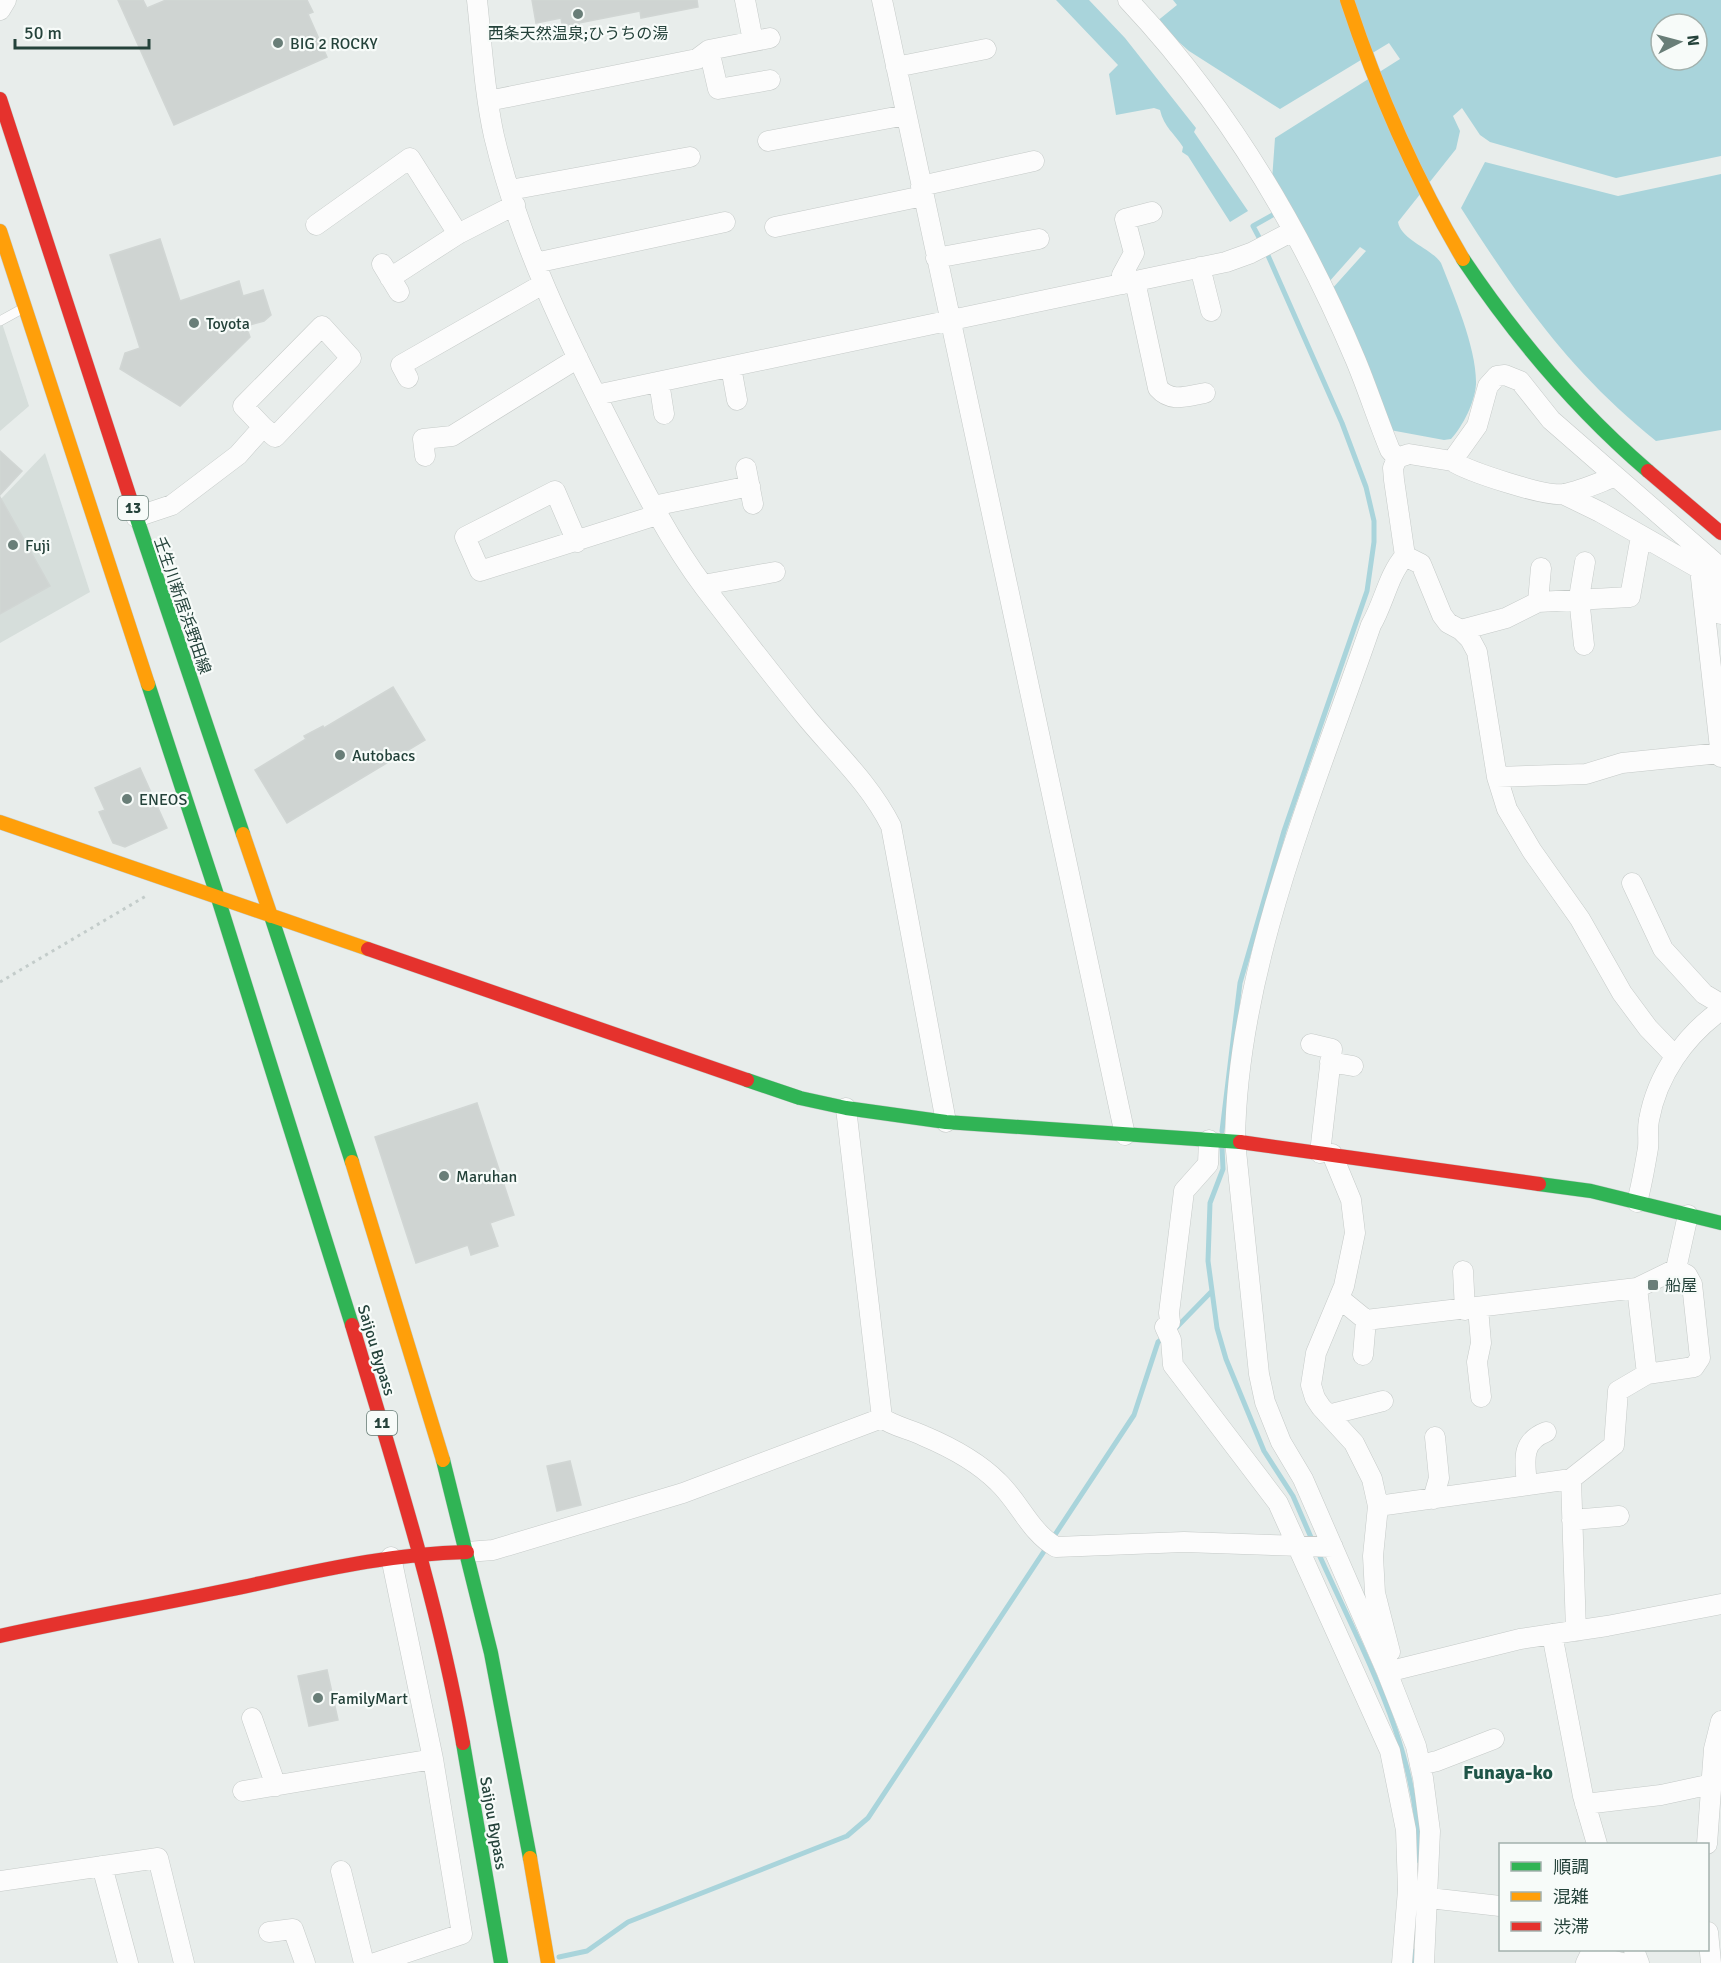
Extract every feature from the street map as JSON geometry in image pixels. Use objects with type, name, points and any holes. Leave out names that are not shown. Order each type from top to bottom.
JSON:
[{"type":"main road","points":[[1347,0],[1367,68],[1393,129],[1415,177],[1470,269],[1508,323],[1569,396],[1634,459],[1721,532]]},
{"type":"main road","name":"壬生川新居浜野田線","points":[[0,99],[136,517],[271,916]]},
{"type":"main road","name":"13","points":[[0,231],[217,895]]},
{"type":"main road","points":[[0,822],[800,1098],[846,1108],[946,1122],[1233,1141],[1590,1191],[1721,1223]]},
{"type":"main road","name":"Saijou Bypass","points":[[217,895],[420,1553],[454,1694],[501,1963]]},
{"type":"main road","name":"Saijou Bypass","points":[[271,916],[393,1288],[467,1552],[514,1772],[548,1963]]},
{"type":"main road","points":[[0,1636],[108,1612],[228,1590],[296,1573],[420,1553],[467,1552]]},
{"type":"street","points":[[0,10],[6,0]]},
{"type":"street","points":[[477,0],[488,101],[513,197],[543,284],[596,395],[655,511],[703,585],[808,719],[867,787],[891,826],[946,1122]]},
{"type":"street","points":[[488,101],[697,59],[709,50],[761,39],[745,0]]},
{"type":"street","points":[[882,0],[1125,1135]]},
{"type":"street","points":[[1128,0],[1184,65],[1273,192],[1329,301],[1357,362],[1390,450],[1396,458]]},
{"type":"street","points":[[709,50],[718,89],[770,80]]},
{"type":"street","points":[[896,67],[986,50]]},
{"type":"street","points":[[768,141],[906,115]]},
{"type":"street","points":[[390,278],[513,197],[690,157]]},
{"type":"street","points":[[316,225],[410,158],[458,234]]},
{"type":"street","points":[[774,227],[1034,161]]},
{"type":"street","points":[[1152,212],[1125,219],[1134,253],[1122,275],[1129,283],[1158,388],[1165,396],[1174,398],[1205,393]]},
{"type":"street","points":[[535,262],[725,222]]},
{"type":"street","points":[[596,395],[1200,267],[1251,253],[1293,231]]},
{"type":"street","points":[[936,258],[1039,239]]},
{"type":"street","points":[[1200,267],[1211,311]]},
{"type":"street","points":[[408,378],[401,365],[543,284]]},
{"type":"street","points":[[322,326],[351,358],[275,437],[263,427],[243,406],[322,326]]},
{"type":"street","points":[[425,456],[423,440],[452,436],[578,358]]},
{"type":"street","points":[[731,367],[737,400]]},
{"type":"street","points":[[1452,461],[1477,426],[1488,386],[1497,376],[1505,375],[1520,381],[1551,420],[1714,562],[1721,614]]},
{"type":"street","points":[[659,382],[664,414]]},
{"type":"street","points":[[136,517],[172,505],[238,455],[263,427]]},
{"type":"street","points":[[1396,458],[1409,454],[1452,461],[1466,470],[1563,495],[1700,569],[1721,755],[1622,763],[1586,774],[1497,777]]},
{"type":"street","points":[[1392,1671],[1330,1547],[1303,1479],[1281,1442],[1260,1386],[1233,1141],[1252,993],[1286,873],[1371,625],[1383,606],[1397,565],[1405,556],[1394,480],[1393,468],[1396,458]]},
{"type":"street","points":[[1563,495],[1614,477]]},
{"type":"street","points":[[577,542],[555,491],[465,537],[480,571],[577,542],[655,511],[750,486]]},
{"type":"street","points":[[1461,630],[1506,618],[1538,602],[1630,597],[1641,536]]},
{"type":"street","points":[[1405,556],[1421,564],[1442,615],[1448,623],[1461,630],[1474,645],[1481,666],[1497,777],[1507,808],[1532,851],[1580,919],[1622,993],[1648,1028],[1675,1056]]},
{"type":"street","points":[[1584,645],[1579,598],[1585,562]]},
{"type":"street","points":[[1538,602],[1541,568]]},
{"type":"street","points":[[703,585],[775,572]]},
{"type":"street","points":[[1632,883],[1663,949],[1704,994],[1721,1004]]},
{"type":"street","points":[[1637,1202],[1648,1145],[1648,1120],[1662,1081],[1675,1056],[1691,1035],[1721,1010]]},
{"type":"street","points":[[1311,1044],[1332,1049],[1326,1154],[1351,1200],[1354,1215],[1351,1260],[1312,1370],[1311,1385],[1314,1398],[1362,1455],[1372,1479],[1378,1506],[1373,1556],[1375,1593],[1392,1671],[1420,1765],[1431,1832],[1424,1963]]},
{"type":"street","points":[[1330,1062],[1353,1066]]},
{"type":"street","points":[[846,1108],[882,1418]]},
{"type":"street","points":[[1211,1140],[1208,1164],[1184,1191],[1169,1313],[1170,1322],[1165,1327],[1171,1340],[1173,1365],[1278,1503],[1304,1547],[1390,1751],[1396,1771],[1406,1830],[1408,1862],[1402,1963]]},
{"type":"street","points":[[1676,1269],[1688,1215]]},
{"type":"street","points":[[1339,1298],[1366,1320],[1637,1288],[1676,1269]]},
{"type":"street","points":[[1378,1506],[1571,1479],[1614,1445],[1618,1391],[1647,1374],[1694,1367],[1700,1358],[1692,1284],[1688,1275],[1676,1269]]},
{"type":"street","points":[[1463,1271],[1481,1343],[1477,1362],[1481,1397]]},
{"type":"street","points":[[1637,1288],[1647,1374]]},
{"type":"street","points":[[1363,1355],[1366,1320]]},
{"type":"street","points":[[1328,1415],[1383,1401]]},
{"type":"street","points":[[467,1552],[494,1550],[683,1493],[882,1418],[949,1447],[976,1465],[998,1482],[1042,1539],[1056,1547],[1184,1542],[1330,1547]]},
{"type":"street","points":[[1527,1485],[1525,1462],[1528,1446],[1533,1437],[1546,1432]]},
{"type":"street","points":[[1433,1499],[1439,1478],[1435,1437]]},
{"type":"street","points":[[1571,1479],[1576,1631]]},
{"type":"street","points":[[1572,1520],[1619,1516]]},
{"type":"street","points":[[375,1963],[462,1934],[433,1759],[392,1557]]},
{"type":"street","points":[[1392,1671],[1520,1639],[1721,1604]]},
{"type":"street","points":[[1552,1634],[1586,1804],[1596,1843]]},
{"type":"street","points":[[252,1718],[276,1786]]},
{"type":"street","points":[[1707,1843],[1716,1740],[1721,1721]]},
{"type":"street","points":[[1420,1765],[1437,1761],[1494,1739]]},
{"type":"street","points":[[243,1791],[433,1759]]},
{"type":"street","points":[[1586,1804],[1661,1795],[1712,1784]]},
{"type":"street","points":[[0,1881],[158,1858],[184,1963]]},
{"type":"street","points":[[102,1866],[128,1963]]},
{"type":"street","points":[[341,1871],[364,1963]]},
{"type":"street","points":[[1429,1898],[1499,1906]]},
{"type":"street","points":[[269,1932],[293,1929],[305,1963]]},
{"type":"street","points":[[1588,1956],[1622,1963]]},
{"type":"lane","points":[[0,321],[25,307]]},
{"type":"path","points":[[0,982],[147,895],[159,878]]},
{"type":"shaded area","points":[[0,317],[29,406],[0,431]]},
{"type":"shaded area","points":[[45,453],[90,592],[0,643],[0,500]]},
{"type":"water","points":[[1056,0],[1089,0],[1125,38],[1196,128],[1194,132],[1248,211],[1230,222],[1188,156],[1182,152],[1183,147],[1167,125],[1160,110],[1154,108],[1116,115],[1109,74],[1118,65]]},
{"type":"water","points":[[1173,0],[1721,0],[1721,156],[1616,178],[1490,142],[1480,135],[1462,108],[1453,116],[1460,131],[1456,149],[1398,222],[1400,228],[1410,239],[1441,263],[1469,339],[1475,370],[1475,391],[1468,413],[1451,439],[1444,440],[1390,430],[1331,290],[1366,251],[1360,247],[1328,283],[1272,180],[1275,138],[1400,59],[1389,43],[1280,109],[1189,51],[1156,22],[1177,5]]},
{"type":"water","points":[[1485,162],[1618,196],[1721,174],[1721,430],[1656,441],[1598,389],[1572,361],[1526,304],[1461,208]]},
{"type":"building","points":[[118,0],[143,0],[147,8],[166,0],[307,0],[313,12],[308,14],[327,57],[174,125]]},
{"type":"building","name":"西条天然温泉;ひうちの湯","points":[[532,0],[697,0],[698,7],[641,18],[640,11],[579,23],[580,27],[563,30],[561,18],[536,23]]},
{"type":"building","name":"Toyota","points":[[160,239],[180,301],[239,281],[243,296],[263,290],[271,315],[264,321],[246,326],[250,337],[180,406],[120,369],[125,353],[140,348],[110,255]]},
{"type":"building","points":[[0,451],[22,471],[0,495]]},
{"type":"building","name":"Fuji","points":[[0,497],[50,586],[0,614]]},
{"type":"building","name":"Autobacs","points":[[393,687],[425,740],[287,823],[255,770],[306,739],[304,736],[323,726],[324,728]]},
{"type":"building","name":"ENEOS","points":[[140,768],[167,828],[125,847],[113,843],[99,812],[105,810],[95,788]]},
{"type":"building","name":"Maruhan","points":[[477,1103],[514,1215],[490,1223],[498,1246],[471,1255],[468,1245],[416,1263],[375,1137]]},
{"type":"building","points":[[570,1461],[581,1505],[557,1511],[547,1466]]},
{"type":"building","name":"FamilyMart","points":[[327,1670],[338,1720],[309,1726],[298,1676]]},
{"type":"waterway","points":[[1262,243],[1253,226],[1278,212]]},
{"type":"waterway","points":[[1222,1131],[1240,983],[1284,831],[1367,591],[1374,542],[1374,521],[1366,487],[1342,423],[1266,251]]},
{"type":"waterway","points":[[1222,1147],[1223,1169],[1210,1203],[1208,1261],[1217,1328],[1226,1359],[1264,1451],[1293,1496],[1313,1542]]},
{"type":"waterway","points":[[1173,1331],[1212,1291]]},
{"type":"waterway","points":[[559,1957],[587,1951],[628,1922],[847,1836],[868,1818],[1134,1415],[1158,1342],[1166,1336]]},
{"type":"waterway","points":[[1317,1550],[1369,1663],[1399,1740],[1410,1780],[1417,1820],[1419,1861]]},
{"type":"waterway","points":[[1414,1963],[1415,1951]]},
{"type":"traffic: fast","points":[[1463,259],[1504,317],[1548,371],[1596,423],[1648,471]]},
{"type":"traffic: fast","points":[[132,504],[243,834]]},
{"type":"traffic: fast","points":[[148,684],[217,895]]},
{"type":"traffic: fast","points":[[217,895],[352,1325]]},
{"type":"traffic: fast","points":[[271,916],[352,1162]]},
{"type":"traffic: fast","points":[[747,1080],[800,1098],[846,1108],[946,1122],[1240,1142]]},
{"type":"traffic: fast","points":[[1539,1184],[1591,1191],[1721,1223]]},
{"type":"traffic: fast","points":[[443,1460],[491,1653],[530,1858]]},
{"type":"traffic: fast","points":[[463,1743],[501,1963]]},
{"type":"traffic: slow","points":[[1347,0],[1398,132],[1428,196],[1463,259]]},
{"type":"traffic: slow","points":[[0,231],[148,684]]},
{"type":"traffic: slow","points":[[0,822],[368,949]]},
{"type":"traffic: slow","points":[[243,834],[271,916]]},
{"type":"traffic: slow","points":[[352,1162],[443,1460]]},
{"type":"traffic: slow","points":[[530,1858],[548,1963]]},
{"type":"traffic: jam","points":[[0,99],[132,504]]},
{"type":"traffic: jam","points":[[1648,471],[1721,533]]},
{"type":"traffic: jam","points":[[368,949],[747,1080]]},
{"type":"traffic: jam","points":[[1240,1142],[1539,1184]]},
{"type":"traffic: jam","points":[[352,1325],[428,1585],[463,1743]]},
{"type":"traffic: jam","points":[[0,1636],[347,1565],[406,1556],[467,1552]]},
{"type":"place","name":"西条天然温泉;ひうちの湯","points":[[578,14]]},
{"type":"place","name":"BIG 2 ROCKY","points":[[278,43]]},
{"type":"place","name":"Toyota","points":[[194,323]]},
{"type":"place","name":"Fuji","points":[[13,545]]},
{"type":"place","name":"Autobacs","points":[[340,755]]},
{"type":"place","name":"ENEOS","points":[[127,799]]},
{"type":"place","name":"Maruhan","points":[[444,1176]]},
{"type":"place","name":"船屋","points":[[1653,1285]]},
{"type":"place","name":"FamilyMart","points":[[318,1698]]},
{"type":"district","name":"Funaya-ko","points":[[1508,1772]]}]
